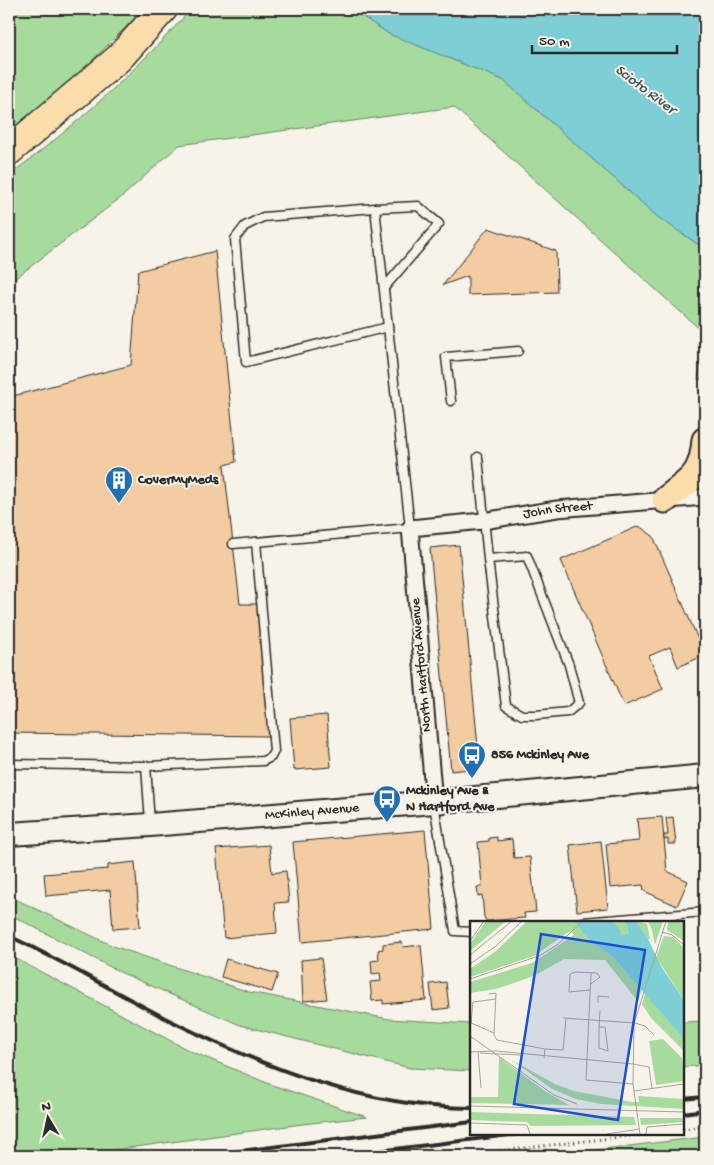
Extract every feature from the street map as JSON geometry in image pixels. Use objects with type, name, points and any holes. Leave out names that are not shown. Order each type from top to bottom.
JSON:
[{"type":"highway","points":[[9,151],[119,58],[163,9]]},
{"type":"main road","points":[[666,500],[696,474],[704,457],[705,440]]},
{"type":"main road","name":"McKinley Avenue","points":[[9,834],[150,825],[434,802],[705,776]]},
{"type":"street","name":"John Street","points":[[410,528],[484,521],[557,509],[705,497]]},
{"type":"street","name":"North Hartford Avenue","points":[[410,528],[434,802]]},
{"type":"lane","points":[[384,288],[439,224],[418,206],[263,217],[245,226],[235,239],[246,362],[388,327]]},
{"type":"lane","points":[[233,544],[410,528],[375,208]]},
{"type":"lane","points":[[450,401],[446,357],[518,351]]},
{"type":"lane","points":[[478,457],[488,559],[506,706],[522,715],[568,712],[579,703],[569,665],[528,556],[488,559]]},
{"type":"lane","points":[[9,764],[146,766],[263,760],[271,757],[274,751],[256,542]]},
{"type":"lane","points":[[146,766],[150,825]]},
{"type":"lane","points":[[434,802],[455,931],[470,932]]},
{"type":"lane","points":[[595,921],[705,912]]},
{"type":"path","points":[[684,1129],[705,1126]]},
{"type":"path","points":[[455,1156],[637,1135]]},
{"type":"green space","points":[[9,9],[144,9],[73,80],[9,134]]},
{"type":"green space","points":[[191,9],[351,9],[389,34],[503,80],[659,218],[705,249],[705,334],[454,107],[179,145],[123,196],[9,283],[9,175],[34,157],[104,97],[149,54]]},
{"type":"green space","points":[[705,334],[705,380],[698,379]]},
{"type":"green space","points":[[9,896],[113,946],[249,992],[389,1019],[470,1024],[470,1071],[410,1068],[240,1025],[122,973],[9,914]]},
{"type":"green space","points":[[9,955],[190,1051],[272,1085],[367,1117],[302,1124],[70,1156],[9,1156]]},
{"type":"green space","points":[[705,1021],[705,1065],[684,1067],[684,1022]]},
{"type":"green space","points":[[705,1137],[705,1156],[543,1156]]},
{"type":"water","name":"Scioto River","points":[[351,9],[705,9],[705,249],[659,218],[503,80],[389,34]]},
{"type":"building","points":[[488,228],[556,251],[557,292],[468,295],[468,276],[443,285]]},
{"type":"building","name":"CoverMyMeds","points":[[215,251],[236,462],[224,465],[240,604],[258,604],[270,736],[9,733],[9,397],[131,365],[138,271]]},
{"type":"building","points":[[639,526],[653,536],[705,655],[678,667],[670,647],[649,656],[663,689],[624,706],[561,560]]},
{"type":"building","points":[[459,545],[480,768],[451,771],[430,548]]},
{"type":"building","points":[[327,715],[331,767],[294,770],[290,718]]},
{"type":"building","points":[[662,817],[667,871],[688,881],[677,906],[644,891],[643,885],[610,888],[606,844],[639,841],[637,819]]},
{"type":"building","points":[[673,817],[676,844],[668,844],[668,839],[664,840],[664,835],[668,835],[666,818]]},
{"type":"building","points":[[425,830],[434,929],[302,942],[293,842]]},
{"type":"building","points":[[497,837],[497,841],[512,839],[514,858],[530,857],[536,912],[524,913],[525,918],[486,921],[484,917],[482,895],[478,896],[477,887],[482,886],[478,842],[489,841],[489,838]]},
{"type":"building","points":[[601,841],[608,908],[577,911],[570,845]]},
{"type":"building","points":[[269,845],[272,873],[286,871],[289,902],[275,903],[277,933],[224,938],[216,849]]},
{"type":"building","points":[[135,862],[140,927],[113,929],[110,890],[46,896],[44,874],[108,869],[108,865]]},
{"type":"building","points":[[402,942],[403,947],[421,945],[426,1000],[383,1004],[383,1000],[372,1001],[370,982],[381,981],[380,973],[372,974],[371,961],[379,960],[378,950],[383,949],[383,944]]},
{"type":"building","points":[[321,958],[327,999],[303,1001],[301,960]]},
{"type":"building","points":[[226,959],[278,974],[272,992],[221,977]]},
{"type":"building","points":[[446,982],[449,1008],[433,1010],[430,984]]},
{"type":"railway","points":[[9,936],[167,1019],[239,1053],[277,1068],[353,1092],[392,1101],[470,1108]]},
{"type":"railway","points":[[684,1099],[705,1097]]},
{"type":"railway","points":[[684,1113],[705,1110]]},
{"type":"railway","points":[[201,1156],[470,1122]]},
{"type":"railway","points":[[337,1156],[510,1135]]},
{"type":"place","name":"CoverMyMeds","points":[[119,504]]},
{"type":"place","name":"856 Mckinley Ave","points":[[472,779]]},
{"type":"place","name":"Mckinley Ave & N Hartford Ave","points":[[387,823]]}]
